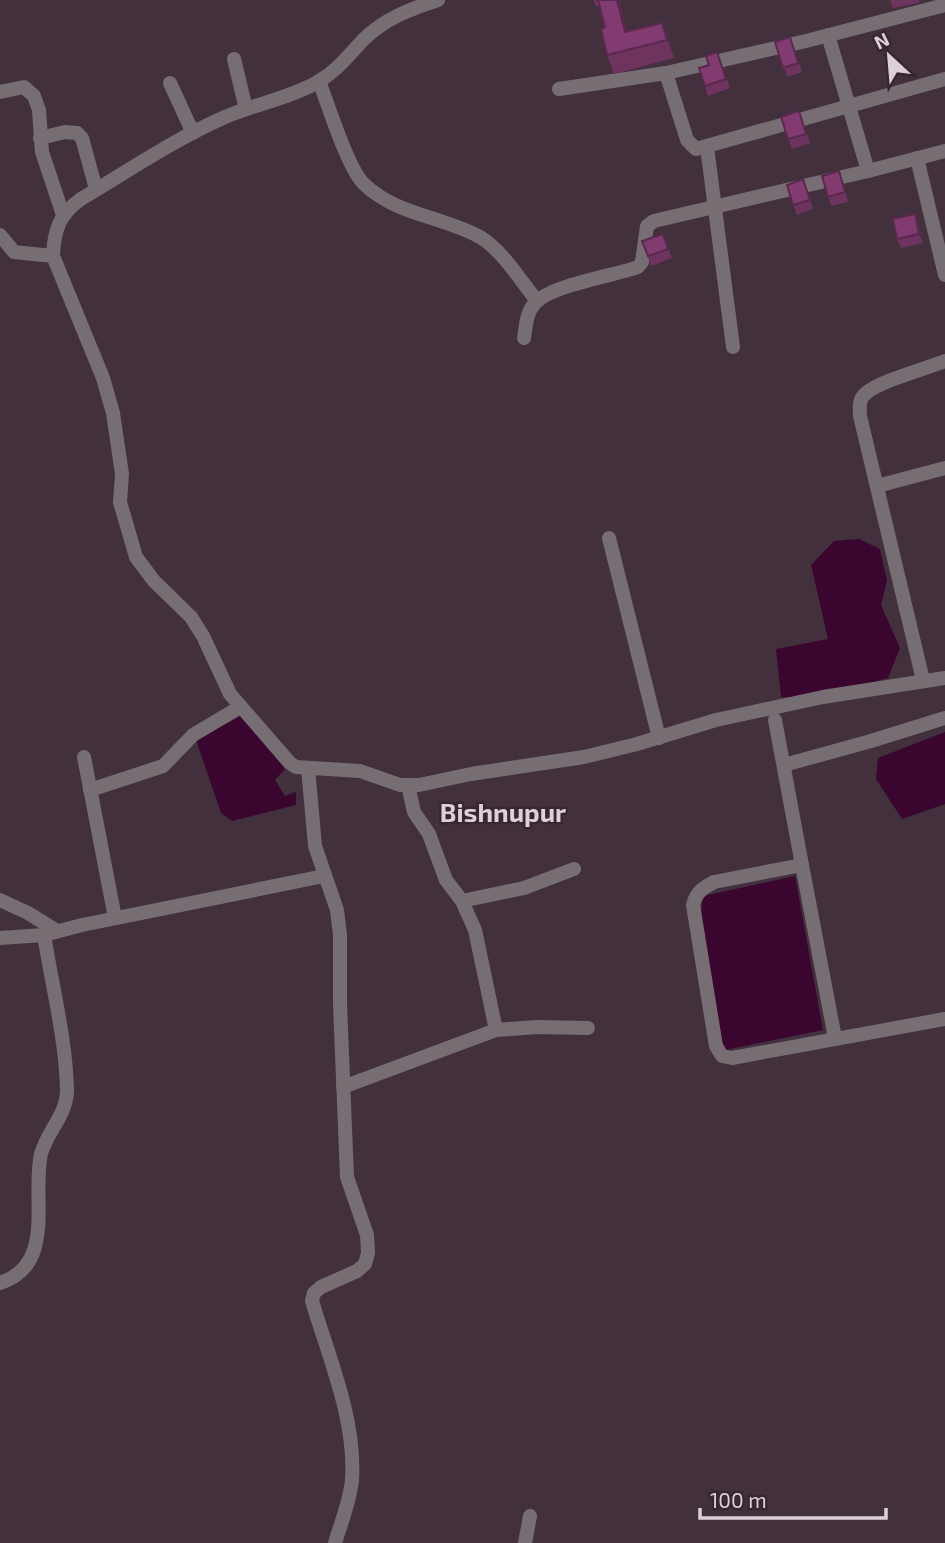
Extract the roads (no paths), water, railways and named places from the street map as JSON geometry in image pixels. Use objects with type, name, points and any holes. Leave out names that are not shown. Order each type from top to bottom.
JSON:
[{"type":"street","points":[[438,0],[382,24],[336,71],[319,81],[290,96],[225,117],[96,189],[63,215],[54,239],[53,256],[103,378],[113,413],[122,474],[120,502],[136,557],[154,581],[191,617],[203,636],[224,683],[240,707],[290,763],[308,768],[360,771],[400,785],[419,785],[483,772],[584,757],[716,720],[823,698],[945,678]]},
{"type":"street","points":[[559,89],[666,73],[945,5]]},
{"type":"street","points":[[828,35],[869,171]]},
{"type":"street","points":[[234,58],[246,109]]},
{"type":"street","points":[[666,73],[687,140],[696,149],[945,79]]},
{"type":"street","points":[[319,81],[353,168],[363,183],[411,213],[436,218],[482,238],[493,246],[537,300]]},
{"type":"street","points":[[170,83],[193,133]]},
{"type":"street","points":[[0,92],[24,87],[30,90],[39,110],[40,138],[63,215]]},
{"type":"street","points":[[40,138],[65,132],[77,133],[82,138],[96,189]]},
{"type":"street","points":[[707,147],[733,347]]},
{"type":"street","points":[[524,338],[530,310],[537,300],[556,291],[638,267],[642,262],[647,226],[664,217],[945,151]]},
{"type":"street","points":[[917,158],[945,275]]},
{"type":"street","points":[[0,235],[14,252],[53,256]]},
{"type":"street","points":[[923,680],[860,416],[860,402],[865,394],[876,388],[945,361]]},
{"type":"street","points":[[877,486],[945,468]]},
{"type":"street","points":[[609,538],[659,738]]},
{"type":"street","points":[[90,790],[163,766],[193,736],[240,707]]},
{"type":"street","points":[[784,765],[945,718]]},
{"type":"street","points":[[775,720],[835,1038]]},
{"type":"street","points":[[84,757],[115,918]]},
{"type":"street","points":[[308,768],[315,846],[337,910],[341,936],[340,1003],[348,1177],[367,1235],[368,1253],[365,1264],[357,1271],[321,1287],[314,1293],[312,1301],[340,1391],[352,1461],[352,1483],[335,1543]]},
{"type":"street","points":[[408,785],[414,812],[433,843],[446,880],[462,901],[475,930],[496,1030]]},
{"type":"street","points":[[802,865],[714,882],[702,888],[695,896],[693,905],[716,1046],[722,1056],[732,1058],[945,1019]]},
{"type":"street","points":[[462,901],[524,888],[574,869]]},
{"type":"street","points":[[0,938],[51,933],[324,876]]},
{"type":"street","points":[[0,900],[29,913],[51,933],[67,1092],[65,1108],[41,1152],[39,1233],[35,1249],[24,1266],[9,1280],[0,1283]]},
{"type":"street","points":[[343,1087],[496,1030],[537,1027],[588,1028]]},
{"type":"street","points":[[525,1543],[530,1516]]},
{"type":"district","name":"Bishnupur","points":[[503,811]]}]
